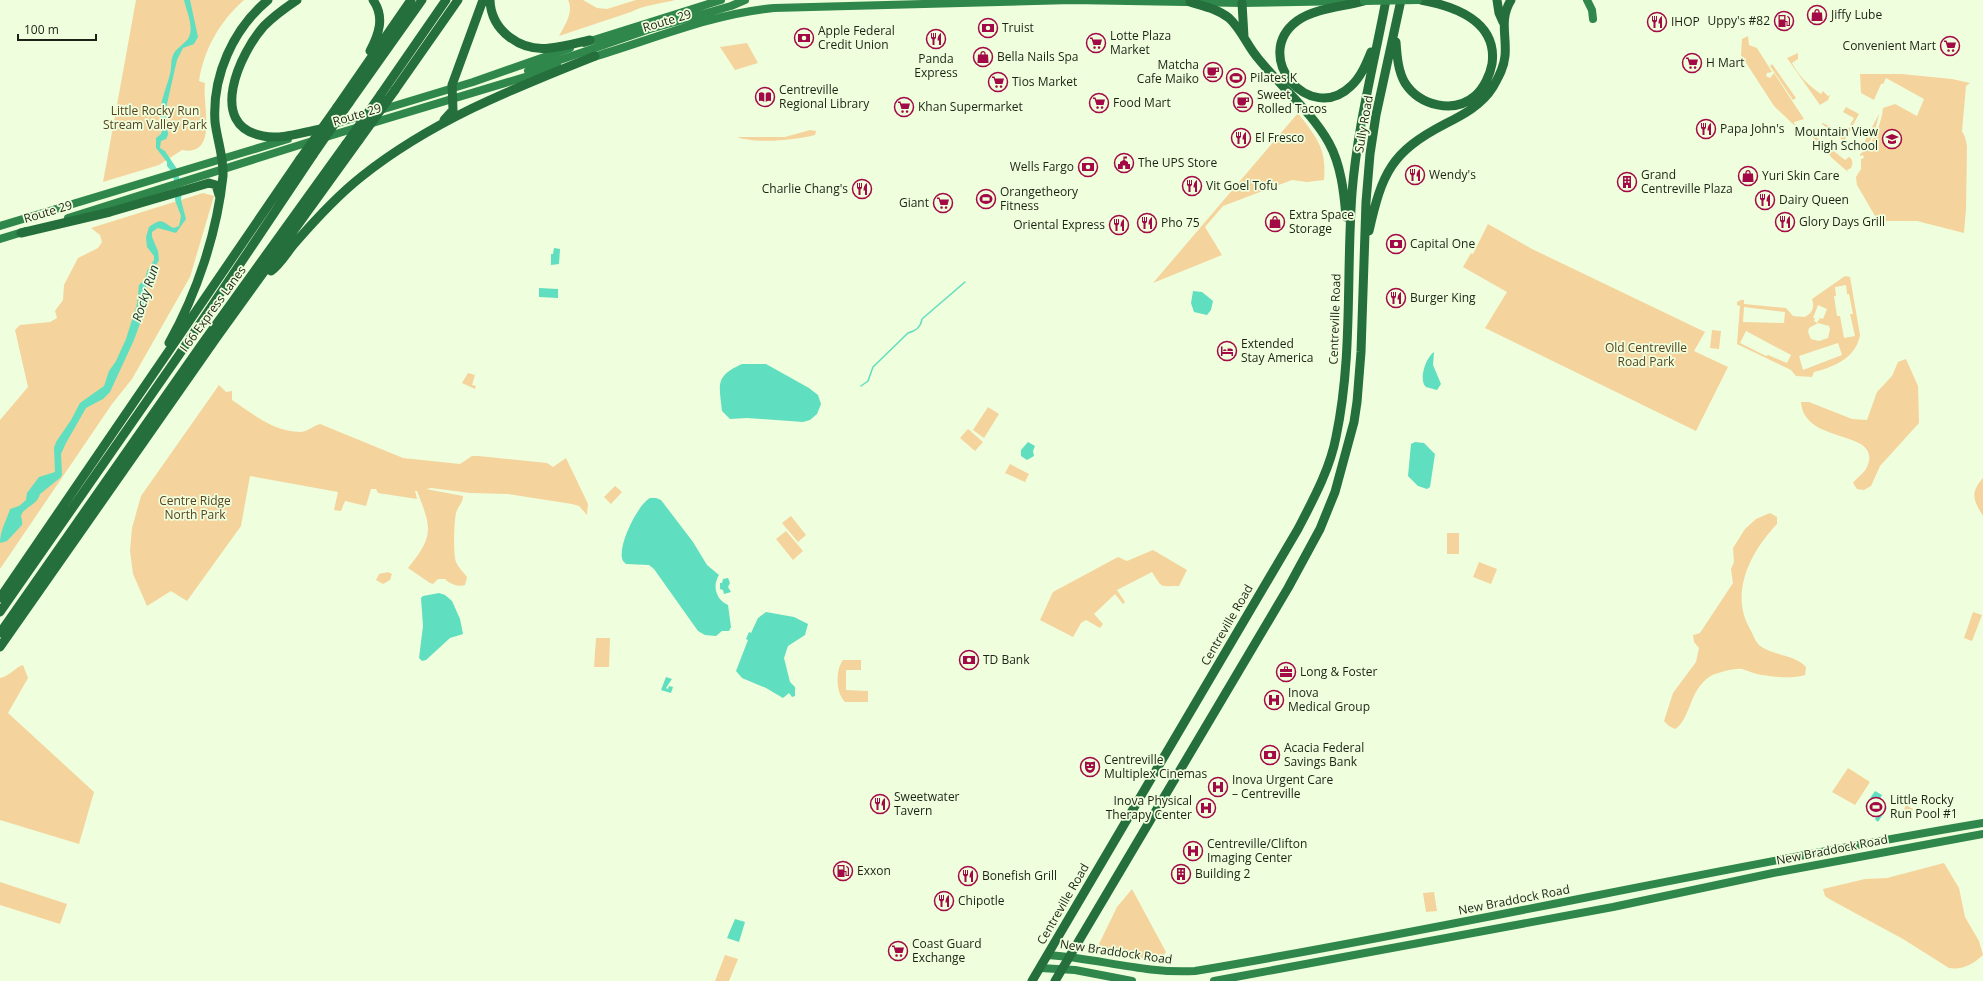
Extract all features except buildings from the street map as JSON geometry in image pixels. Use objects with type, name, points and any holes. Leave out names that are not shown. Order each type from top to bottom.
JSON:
[{"type":"highway","points":[[135,402],[178,327],[193,296],[204,261],[219,196],[223,170],[216,133],[215,107],[223,67],[242,28],[255,12],[268,0]]},
{"type":"highway","points":[[297,0],[263,27],[249,47],[234,80],[232,107],[242,125],[250,132],[259,135],[274,137],[320,129]]},
{"type":"highway","points":[[350,87],[378,33],[380,16],[374,0]]},
{"type":"highway","points":[[0,598],[300,159],[411,0]]},
{"type":"highway","name":"I 66 Express Lanes","points":[[0,612],[179,355],[313,155],[422,0]]},
{"type":"highway","name":"I 66 Express Lanes","points":[[0,633],[202,344],[346,144],[446,0]]},
{"type":"highway","points":[[0,647],[259,279],[458,0]]},
{"type":"highway","points":[[441,123],[453,110],[452,89],[483,0]]},
{"type":"highway","points":[[490,0],[493,16],[498,25],[510,37],[520,43],[549,48],[590,40]]},
{"type":"highway","name":"Sully Road","points":[[1349,250],[1352,194],[1358,138],[1386,0]]},
{"type":"highway","name":"Sully Road","points":[[1364,253],[1366,202],[1373,134],[1401,0]]},
{"type":"highway","points":[[1396,28],[1397,54],[1401,73],[1404,82],[1416,95],[1429,103],[1445,106],[1459,104],[1480,91],[1488,77],[1492,62],[1491,46],[1486,33],[1477,22],[1461,12],[1439,4],[1421,0]]},
{"type":"highway","points":[[1497,0],[1499,13],[1503,22]]},
{"type":"highway","points":[[1055,981],[1276,608],[1323,522],[1335,492],[1344,463],[1357,402],[1361,352],[1364,253],[1378,194],[1394,161],[1401,152],[1414,142],[1471,110],[1492,89],[1501,73],[1505,56],[1503,22],[1507,7],[1511,0]]},
{"type":"highway","points":[[1242,1],[1244,37]]},
{"type":"highway","points":[[1364,1],[1310,14],[1290,26],[1281,44],[1280,55],[1281,64],[1288,80],[1295,87],[1312,96],[1325,97],[1340,94],[1351,86],[1360,75],[1380,28]]},
{"type":"highway","points":[[1190,2],[1212,8],[1224,15],[1244,37],[1255,56],[1304,110],[1330,144],[1336,160],[1344,195],[1349,250]]},
{"type":"highway","points":[[259,279],[274,268],[318,219],[361,177],[405,145],[441,123],[514,88],[595,56]]},
{"type":"highway","points":[[21,232],[110,212],[190,184],[213,183],[217,186],[219,196]]},
{"type":"highway","name":"Centreville Road","points":[[1032,981],[1298,528],[1321,482],[1336,438],[1343,391],[1349,250]]},
{"type":"main road","points":[[683,10],[706,0]]},
{"type":"main road","name":"Route 29","points":[[0,226],[452,89],[590,40],[683,10],[721,0]]},
{"type":"main road","points":[[498,85],[541,66],[745,0]]},
{"type":"main road","name":"Route 29","points":[[190,184],[223,170],[453,98],[712,20],[744,12],[774,8],[1072,0],[1190,2],[1418,0]]},
{"type":"main road","points":[[1586,0],[1592,10],[1593,19]]},
{"type":"main road","name":"Route 29","points":[[0,239],[21,232]]},
{"type":"main road","name":"New Braddock Road","points":[[1048,955],[1069,956],[1146,970],[1195,972],[1616,893],[1822,851],[1983,824]]},
{"type":"main road","name":"New Braddock Road","points":[[1214,981],[1613,907],[1773,873],[1983,834]]},
{"type":"main road","name":"New Braddock Road","points":[[1040,968],[1062,968],[1132,981]]},
{"type":"green space","name":"Little Rocky Run Stream Valley Park","points":[[136,0],[244,0],[235,8],[214,36],[201,69],[199,81],[205,83],[206,127],[205,138],[201,146],[193,150],[182,150],[159,165],[103,182]]},
{"type":"green space","points":[[568,0],[583,0],[597,8],[607,9],[636,0],[675,0],[641,8],[559,36],[569,14],[570,5]]},
{"type":"green space","points":[[1748,36],[1749,45],[1757,48],[1772,72],[1767,73],[1766,76],[1770,78],[1774,73],[1804,119],[1794,122],[1795,126],[1774,106],[1741,55],[1742,39]]},
{"type":"green space","points":[[747,43],[758,63],[735,70],[720,47]]},
{"type":"green space","points":[[1798,53],[1798,59],[1792,63],[1798,72],[1808,84],[1821,94],[1823,91],[1828,96],[1830,95],[1828,100],[1820,105],[1787,58]]},
{"type":"green space","points":[[1772,64],[1796,98],[1793,100],[1770,66]]},
{"type":"green space","points":[[1860,74],[1901,74],[1952,79],[1970,83],[1966,86],[1962,131],[1967,146],[1964,233],[1917,221],[1878,221],[1857,185],[1856,177],[1861,169],[1861,159],[1864,158],[1863,155],[1860,156],[1860,154],[1865,151],[1873,140],[1881,120],[1883,108],[1895,104],[1917,116],[1924,99],[1886,78],[1883,84],[1881,84],[1874,100],[1861,93]]},
{"type":"green space","points":[[1846,107],[1859,114],[1853,125],[1850,125],[1854,118],[1843,112]]},
{"type":"green space","points":[[1298,113],[1315,136],[1322,151],[1324,159],[1324,180],[1307,182],[1292,180],[1223,206],[1205,227],[1222,255],[1153,283]]},
{"type":"green space","points":[[1879,114],[1875,130],[1870,141],[1859,152]]},
{"type":"green space","points":[[1823,123],[1845,134],[1849,127],[1851,129],[1844,141],[1822,124]]},
{"type":"green space","points":[[1812,129],[1811,133],[1845,160],[1849,157],[1852,160],[1851,168],[1847,170],[1848,172],[1832,158],[1809,133],[1806,135],[1805,131]]},
{"type":"green space","points":[[810,130],[816,131],[815,135],[787,140],[765,141],[737,137],[785,137]]},
{"type":"green space","points":[[203,193],[214,196],[190,277],[132,379],[112,404],[0,569],[0,420],[28,387],[15,330],[20,325],[50,322],[57,318],[55,311],[63,300],[64,285],[78,258],[98,248],[102,242],[100,235],[91,228]]},
{"type":"green space","name":"Old Centreville Road Park","points":[[1488,224],[1532,249],[1705,332],[1694,351],[1728,367],[1696,431],[1485,328],[1507,292],[1463,267],[1471,253],[1473,254]]},
{"type":"green space","points":[[1845,276],[1850,277],[1860,335],[1854,350],[1843,360],[1814,372],[1812,377],[1796,376],[1791,370],[1737,344],[1740,306],[1737,305],[1737,302],[1744,300],[1744,304],[1786,308],[1793,316],[1804,317],[1812,310],[1812,299]],"holes":[[[1846,285],[1853,314],[1850,314],[1855,336],[1844,338],[1840,316],[1837,316],[1834,296],[1836,296],[1835,287]],[[1818,305],[1827,309],[1823,319],[1820,318],[1817,323],[1814,321],[1815,318],[1813,318]],[[1744,307],[1785,312],[1784,323],[1743,322]],[[1818,323],[1829,326],[1830,329],[1828,338],[1819,341],[1811,339],[1808,332],[1809,328]],[[1746,331],[1791,355],[1787,363],[1768,355],[1766,356],[1740,343]],[[1838,343],[1842,355],[1803,370],[1799,356]]]},
{"type":"green space","points":[[1712,330],[1721,331],[1719,349],[1710,348]]},
{"type":"green space","points":[[1906,359],[1918,386],[1919,423],[1880,466],[1871,486],[1864,490],[1857,489],[1853,483],[1866,469],[1869,455],[1864,447],[1854,441],[1828,432],[1815,425],[1805,416],[1801,402],[1809,402],[1852,419],[1867,420],[1877,392],[1892,376],[1898,362]]},
{"type":"green space","points":[[468,373],[475,375],[472,385],[476,386],[475,389],[462,383]]},
{"type":"green space","name":"Centre Ridge North Park","points":[[219,385],[226,392],[232,391],[232,400],[273,426],[300,432],[320,424],[403,458],[460,464],[472,456],[478,456],[547,463],[553,467],[566,458],[588,504],[587,515],[579,506],[572,504],[508,494],[470,493],[431,488],[426,489],[463,496],[456,513],[454,545],[456,562],[467,577],[465,585],[454,585],[445,579],[438,579],[433,584],[408,568],[422,548],[428,532],[426,515],[417,491],[415,491],[417,499],[378,493],[376,489],[371,489],[366,506],[345,501],[341,511],[334,510],[338,492],[250,476],[241,526],[187,601],[171,591],[147,606],[133,574],[130,551],[132,528],[141,496]]},
{"type":"green space","points":[[988,407],[999,414],[984,438],[973,430]]},
{"type":"green space","points":[[968,429],[983,442],[975,451],[960,438]]},
{"type":"green space","points":[[1010,464],[1029,474],[1025,482],[1005,473]]},
{"type":"green space","points":[[1983,478],[1983,516],[1974,497],[1976,488]]},
{"type":"green space","points":[[615,486],[622,492],[611,504],[604,497]]},
{"type":"green space","points":[[1770,513],[1777,517],[1777,524],[1759,547],[1751,560],[1746,573],[1742,587],[1744,615],[1759,645],[1765,649],[1790,657],[1801,663],[1806,667],[1805,675],[1795,677],[1778,677],[1759,675],[1739,669],[1712,675],[1702,683],[1697,690],[1684,719],[1675,729],[1664,721],[1673,693],[1696,662],[1699,648],[1694,642],[1693,635],[1700,633],[1733,583],[1731,569],[1734,562],[1733,548],[1745,529],[1756,519]]},
{"type":"green space","points":[[791,516],[806,535],[798,542],[782,523]]},
{"type":"green space","points":[[786,531],[803,551],[793,560],[776,539]]},
{"type":"green space","points":[[1447,533],[1459,533],[1459,554],[1447,554]]},
{"type":"green space","points":[[1153,550],[1187,570],[1179,586],[1165,586],[1160,584],[1152,572],[1117,590],[1125,602],[1123,604],[1115,594],[1094,614],[1103,624],[1100,628],[1086,620],[1081,623],[1073,637],[1040,620],[1053,592],[1118,557],[1127,561]]},
{"type":"green space","points":[[1479,562],[1497,569],[1491,584],[1473,577]]},
{"type":"green space","points":[[388,572],[392,574],[390,580],[383,584],[376,580],[379,574]]},
{"type":"green space","points":[[1973,612],[1982,615],[1972,641],[1964,638]]},
{"type":"green space","points":[[596,638],[610,638],[609,667],[594,667]]},
{"type":"green space","points":[[843,660],[861,660],[861,670],[846,670],[846,690],[868,691],[868,702],[845,702],[842,698],[838,688],[838,676],[840,664]]},
{"type":"green space","points":[[23,665],[28,678],[8,713],[94,792],[79,844],[0,820],[0,678],[7,676]]},
{"type":"green space","points":[[1848,768],[1870,782],[1855,805],[1832,792]]},
{"type":"green space","points":[[1906,805],[1913,809],[1907,820],[1900,819]]},
{"type":"green space","points":[[1944,863],[1959,888],[1965,917],[1979,941],[1983,955],[1972,964],[1959,968],[1949,968],[1903,939],[1831,900],[1825,896],[1823,889],[1865,879],[1887,878]]},
{"type":"green space","points":[[0,882],[67,904],[60,924],[0,905]]},
{"type":"green space","points":[[1132,889],[1166,952],[1159,961],[1107,951],[1099,944],[1117,907]]},
{"type":"green space","points":[[1434,892],[1437,911],[1426,912],[1423,893]]},
{"type":"green space","points":[[725,955],[738,959],[729,981],[715,981]]},
{"type":"water","name":"Rocky Run","points":[[184,0],[190,0],[198,37],[194,44],[183,48],[177,60],[167,104],[166,114],[168,135],[166,139],[161,141],[160,148],[165,151],[177,169],[182,190],[181,200],[186,219],[176,233],[158,228],[152,232],[152,237],[158,251],[159,260],[147,281],[143,315],[134,340],[110,392],[103,399],[86,408],[61,454],[62,475],[60,478],[40,494],[36,501],[24,510],[21,516],[22,525],[7,541],[0,543],[2,530],[10,509],[19,506],[26,500],[27,493],[39,477],[55,472],[54,448],[56,442],[71,420],[80,403],[104,386],[109,371],[116,361],[126,339],[137,304],[139,285],[145,279],[147,271],[154,260],[154,256],[147,247],[146,237],[149,227],[160,221],[174,228],[179,226],[181,216],[175,200],[176,188],[172,172],[167,166],[167,162],[156,148],[156,138],[161,134],[163,128],[160,115],[173,56],[174,53],[188,39],[190,33],[191,28]]},
{"type":"water","points":[[554,248],[560,249],[559,264],[551,265],[551,254],[553,254]]},
{"type":"water","points":[[539,288],[558,289],[558,298],[539,297]]},
{"type":"water","points":[[1193,291],[1202,292],[1213,301],[1211,310],[1207,315],[1194,312],[1191,303]]},
{"type":"water","points":[[1434,352],[1433,365],[1441,384],[1437,390],[1426,387],[1423,379],[1426,363]]},
{"type":"water","points":[[742,364],[766,364],[809,388],[818,395],[821,404],[817,414],[810,420],[803,422],[747,418],[730,419],[722,411],[720,394],[721,382],[727,373],[733,368]]},
{"type":"water","points":[[1028,442],[1035,446],[1033,451],[1034,456],[1027,460],[1021,456],[1021,450]]},
{"type":"water","points":[[1415,442],[1424,443],[1435,454],[1430,487],[1427,489],[1418,486],[1408,476],[1411,444]]},
{"type":"water","points":[[650,498],[661,500],[693,542],[707,565],[719,575],[716,584],[716,592],[721,600],[728,605],[731,627],[729,631],[722,631],[716,636],[705,635],[698,631],[654,569],[649,565],[626,564],[623,561],[623,547],[629,527],[634,517],[645,502]]},
{"type":"water","points":[[728,578],[730,583],[728,587],[731,592],[724,594],[723,590],[720,589],[720,583],[722,583],[723,579]]},
{"type":"water","points":[[439,593],[445,595],[452,601],[460,619],[463,634],[450,638],[426,660],[422,661],[419,658],[423,626],[421,598],[423,596]]},
{"type":"water","points":[[766,612],[794,617],[808,624],[805,635],[788,646],[784,658],[790,682],[795,687],[795,696],[792,697],[789,693],[783,698],[766,688],[742,678],[736,671],[748,640],[746,639],[749,632],[751,633],[758,618]]},
{"type":"water","points":[[666,677],[672,679],[666,688],[668,689],[669,686],[673,687],[671,693],[661,690]]},
{"type":"water","name":"Little Rocky Run Pool #1","points":[[1875,791],[1882,795],[1878,802],[1887,808],[1878,822],[1875,819],[1878,814],[1865,806]]},
{"type":"water","points":[[735,919],[745,922],[739,942],[727,938]]},
{"type":"waterway","points":[[861,386],[868,381],[873,367],[908,333],[918,328],[922,319],[965,282]]},
{"type":"place","name":"Jiffy Lube","points":[[1817,15]]},
{"type":"place","name":"Uppy's #82","points":[[1784,21]]},
{"type":"place","name":"IHOP","points":[[1657,22]]},
{"type":"place","name":"Truist","points":[[988,28]]},
{"type":"place","name":"Apple Federal Credit Union","points":[[804,38]]},
{"type":"place","name":"Panda Express","points":[[936,39]]},
{"type":"place","name":"Lotte Plaza Market","points":[[1096,43]]},
{"type":"place","name":"Convenient Mart","points":[[1950,46]]},
{"type":"place","name":"Bella Nails Spa","points":[[983,57]]},
{"type":"place","name":"H Mart","points":[[1692,63]]},
{"type":"place","name":"Matcha Cafe Maiko","points":[[1213,72]]},
{"type":"place","name":"Pilates K","points":[[1236,78]]},
{"type":"place","name":"Tios Market","points":[[998,82]]},
{"type":"place","name":"Centreville Regional Library","points":[[765,97]]},
{"type":"place","name":"Sweet Rolled Tacos","points":[[1243,102]]},
{"type":"place","name":"Food Mart","points":[[1099,103]]},
{"type":"place","name":"Khan Supermarket","points":[[904,107]]},
{"type":"place","name":"Papa John's","points":[[1706,129]]},
{"type":"place","name":"El Fresco","points":[[1241,138]]},
{"type":"place","name":"Mountain View High School","points":[[1892,139]]},
{"type":"place","name":"The UPS Store","points":[[1124,163]]},
{"type":"place","name":"Wells Fargo","points":[[1088,167]]},
{"type":"place","name":"Wendy's","points":[[1415,175]]},
{"type":"place","name":"Yuri Skin Care","points":[[1748,176]]},
{"type":"place","name":"Grand Centreville Plaza","points":[[1627,182]]},
{"type":"place","name":"Vit Goel Tofu","points":[[1192,186]]},
{"type":"place","name":"Charlie Chang's","points":[[862,189]]},
{"type":"place","name":"Orangetheory Fitness","points":[[986,199]]},
{"type":"place","name":"Dairy Queen","points":[[1765,200]]},
{"type":"place","name":"Giant","points":[[943,203]]},
{"type":"place","name":"Extra Space Storage","points":[[1275,222]]},
{"type":"place","name":"Glory Days Grill","points":[[1785,222]]},
{"type":"place","name":"Pho 75","points":[[1147,223]]},
{"type":"place","name":"Oriental Express","points":[[1119,225]]},
{"type":"place","name":"Capital One","points":[[1396,244]]},
{"type":"place","name":"Burger King","points":[[1396,298]]},
{"type":"place","name":"Extended Stay America","points":[[1227,351]]},
{"type":"place","name":"TD Bank","points":[[969,660]]},
{"type":"place","name":"Long & Foster","points":[[1286,672]]},
{"type":"place","name":"Inova Medical Group","points":[[1274,700]]},
{"type":"place","name":"Acacia Federal Savings Bank","points":[[1270,755]]},
{"type":"place","name":"Centreville Multiplex Cinemas","points":[[1090,767]]},
{"type":"place","name":"Inova Urgent Care – Centreville","points":[[1218,787]]},
{"type":"place","name":"Sweetwater Tavern","points":[[880,804]]},
{"type":"place","name":"Little Rocky Run Pool #1","points":[[1876,807]]},
{"type":"place","name":"Inova Physical Therapy Center","points":[[1206,808]]},
{"type":"place","name":"Centreville/Clifton Imaging Center","points":[[1193,851]]},
{"type":"place","name":"Exxon","points":[[843,871]]},
{"type":"place","name":"Building 2","points":[[1181,874]]},
{"type":"place","name":"Bonefish Grill","points":[[968,876]]},
{"type":"place","name":"Chipotle","points":[[944,901]]},
{"type":"place","name":"Coast Guard Exchange","points":[[898,951]]}]
